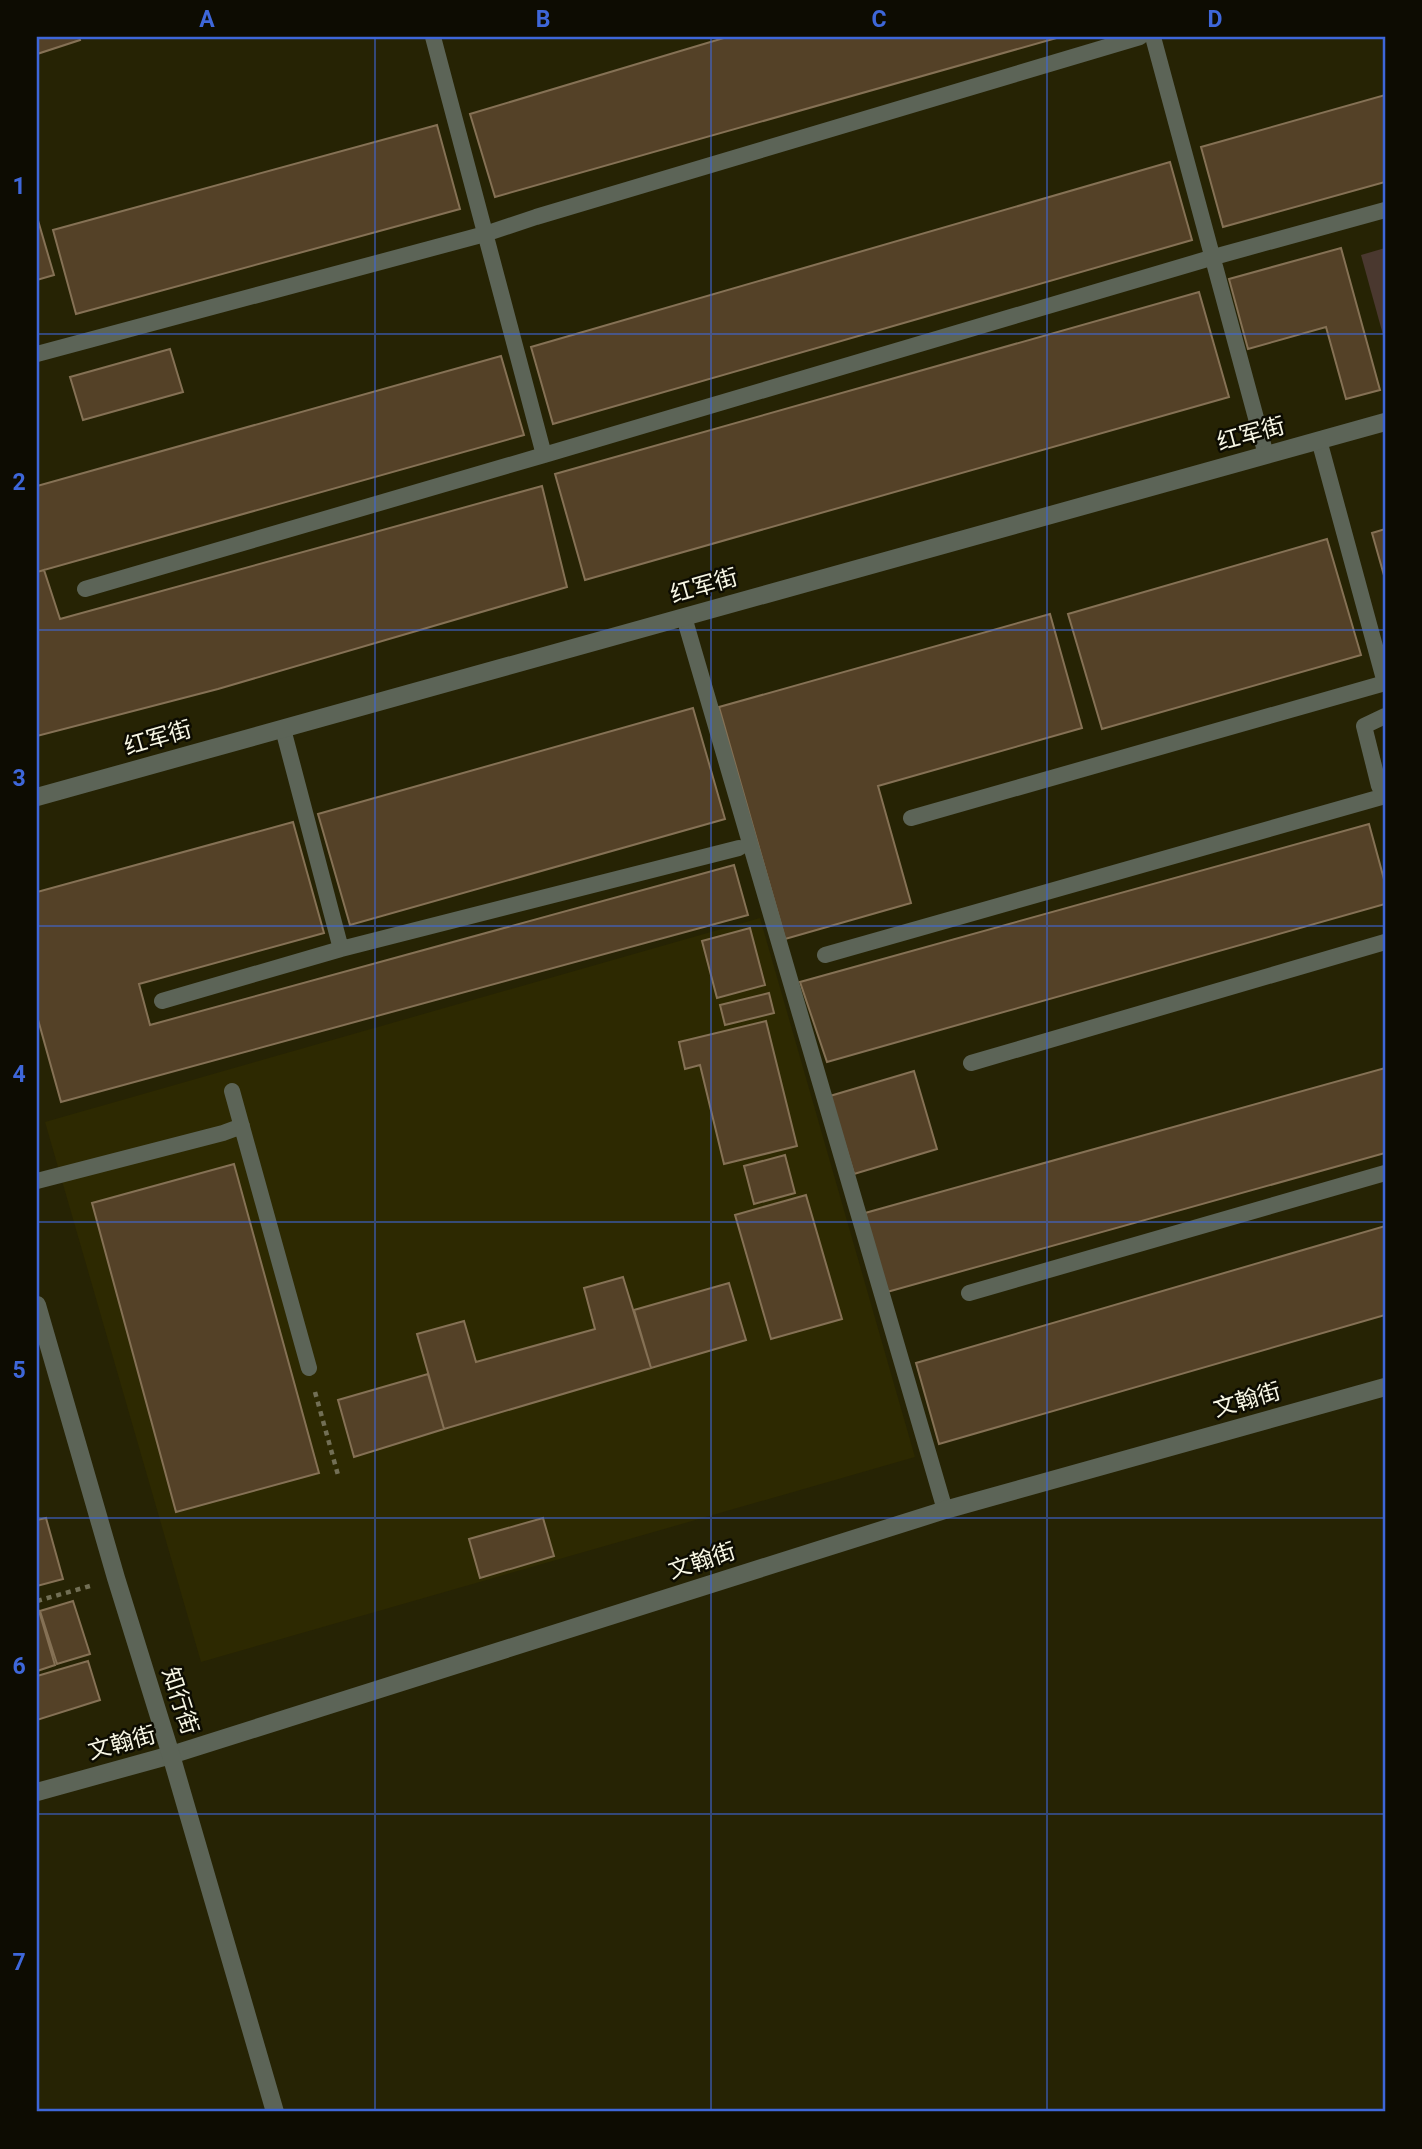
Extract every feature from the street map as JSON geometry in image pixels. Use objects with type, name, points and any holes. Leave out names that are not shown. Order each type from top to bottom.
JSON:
[{"type":"street","name":"红军街","points":[[37,797],[1385,422]]},
{"type":"street","name":"知行街","points":[[37,1305],[116,1578],[172,1755],[275,2112]]},
{"type":"street","name":"文翰街","points":[[37,1792],[172,1755],[945,1510],[1385,1387]]},
{"type":"lane","points":[[433,37],[544,456]]},
{"type":"lane","points":[[37,354],[485,234],[536,216],[1140,37]]},
{"type":"lane","points":[[1153,37],[1266,455]]},
{"type":"lane","points":[[85,589],[1214,257],[1385,210]]},
{"type":"lane","points":[[911,818],[1385,683],[1319,440]]},
{"type":"lane","points":[[684,617],[945,1510]]},
{"type":"lane","points":[[1385,716],[1364,726],[1379,786],[1385,783]]},
{"type":"lane","points":[[283,729],[341,949]]},
{"type":"lane","points":[[825,954],[1385,796]]},
{"type":"lane","points":[[162,1001],[341,949],[739,848]]},
{"type":"lane","points":[[971,1063],[1385,942]]},
{"type":"lane","points":[[232,1091],[309,1368]]},
{"type":"lane","points":[[37,1181],[242,1126]]},
{"type":"lane","points":[[969,1293],[1385,1173]]},
{"type":"path","points":[[309,1368],[338,1475]]},
{"type":"path","points":[[37,1601],[116,1578]]},
{"type":"shaded area","points":[[1385,248],[1385,342],[1361,255]]},
{"type":"shaded area","points":[[760,918],[915,1457],[201,1662],[45,1122]]},
{"type":"building","points":[[37,37],[79,37],[80,40],[37,54]]},
{"type":"building","points":[[727,37],[1060,37],[495,197],[470,114]]},
{"type":"building","points":[[1385,95],[1385,182],[1223,227],[1201,147]]},
{"type":"building","points":[[437,125],[460,209],[76,314],[53,230]]},
{"type":"building","points":[[1170,162],[1192,240],[553,424],[531,347]]},
{"type":"building","points":[[37,217],[54,275],[37,280]]},
{"type":"building","points":[[1341,248],[1380,390],[1346,399],[1326,327],[1248,349],[1229,279]]},
{"type":"building","points":[[1199,292],[1229,397],[585,580],[555,474]]},
{"type":"building","points":[[170,349],[183,392],[83,420],[70,377]]},
{"type":"building","points":[[501,356],[524,435],[37,572],[37,486]]},
{"type":"building","points":[[542,486],[567,587],[218,689],[37,736],[37,572],[44,570],[60,619]]},
{"type":"building","points":[[1385,529],[1385,579],[1372,533]]},
{"type":"building","points":[[1327,539],[1361,655],[1102,729],[1068,614]]},
{"type":"building","points":[[1050,614],[1082,728],[878,786],[911,903],[785,939],[719,707]]},
{"type":"building","points":[[693,708],[725,819],[350,925],[318,814]]},
{"type":"building","points":[[293,822],[324,933],[139,984],[150,1025],[734,865],[748,915],[61,1102],[37,1016],[37,892]]},
{"type":"building","points":[[1369,824],[1385,883],[1385,904],[827,1062],[800,982]]},
{"type":"building","points":[[750,928],[765,985],[717,998],[702,941]]},
{"type":"building","points":[[769,993],[774,1013],[725,1025],[720,1005]]},
{"type":"building","points":[[766,1021],[797,1146],[724,1164],[700,1065],[685,1069],[679,1042]]},
{"type":"building","points":[[1385,1068],[1385,1153],[887,1292],[865,1213]]},
{"type":"building","points":[[914,1071],[937,1149],[854,1174],[830,1096]]},
{"type":"building","points":[[785,1155],[795,1193],[754,1204],[744,1166]]},
{"type":"building","points":[[234,1164],[319,1473],[176,1512],[92,1203]]},
{"type":"building","points":[[806,1195],[842,1319],[771,1339],[735,1215]]},
{"type":"building","points":[[1385,1226],[1385,1315],[939,1444],[916,1363]]},
{"type":"building","points":[[623,1277],[651,1368],[444,1429],[417,1334],[464,1321],[476,1362],[595,1329],[584,1288]]},
{"type":"building","points":[[729,1283],[746,1340],[651,1368],[634,1310]]},
{"type":"building","points":[[428,1374],[444,1429],[354,1457],[338,1400]]},
{"type":"building","points":[[46,1518],[63,1579],[37,1586],[37,1520]]},
{"type":"building","points":[[543,1518],[554,1556],[480,1578],[469,1539]]},
{"type":"building","points":[[73,1601],[90,1654],[57,1664],[40,1611]]},
{"type":"building","points":[[39,1611],[55,1665],[37,1671],[37,1612]]},
{"type":"building","points":[[88,1661],[100,1700],[37,1720],[37,1676]]}]
